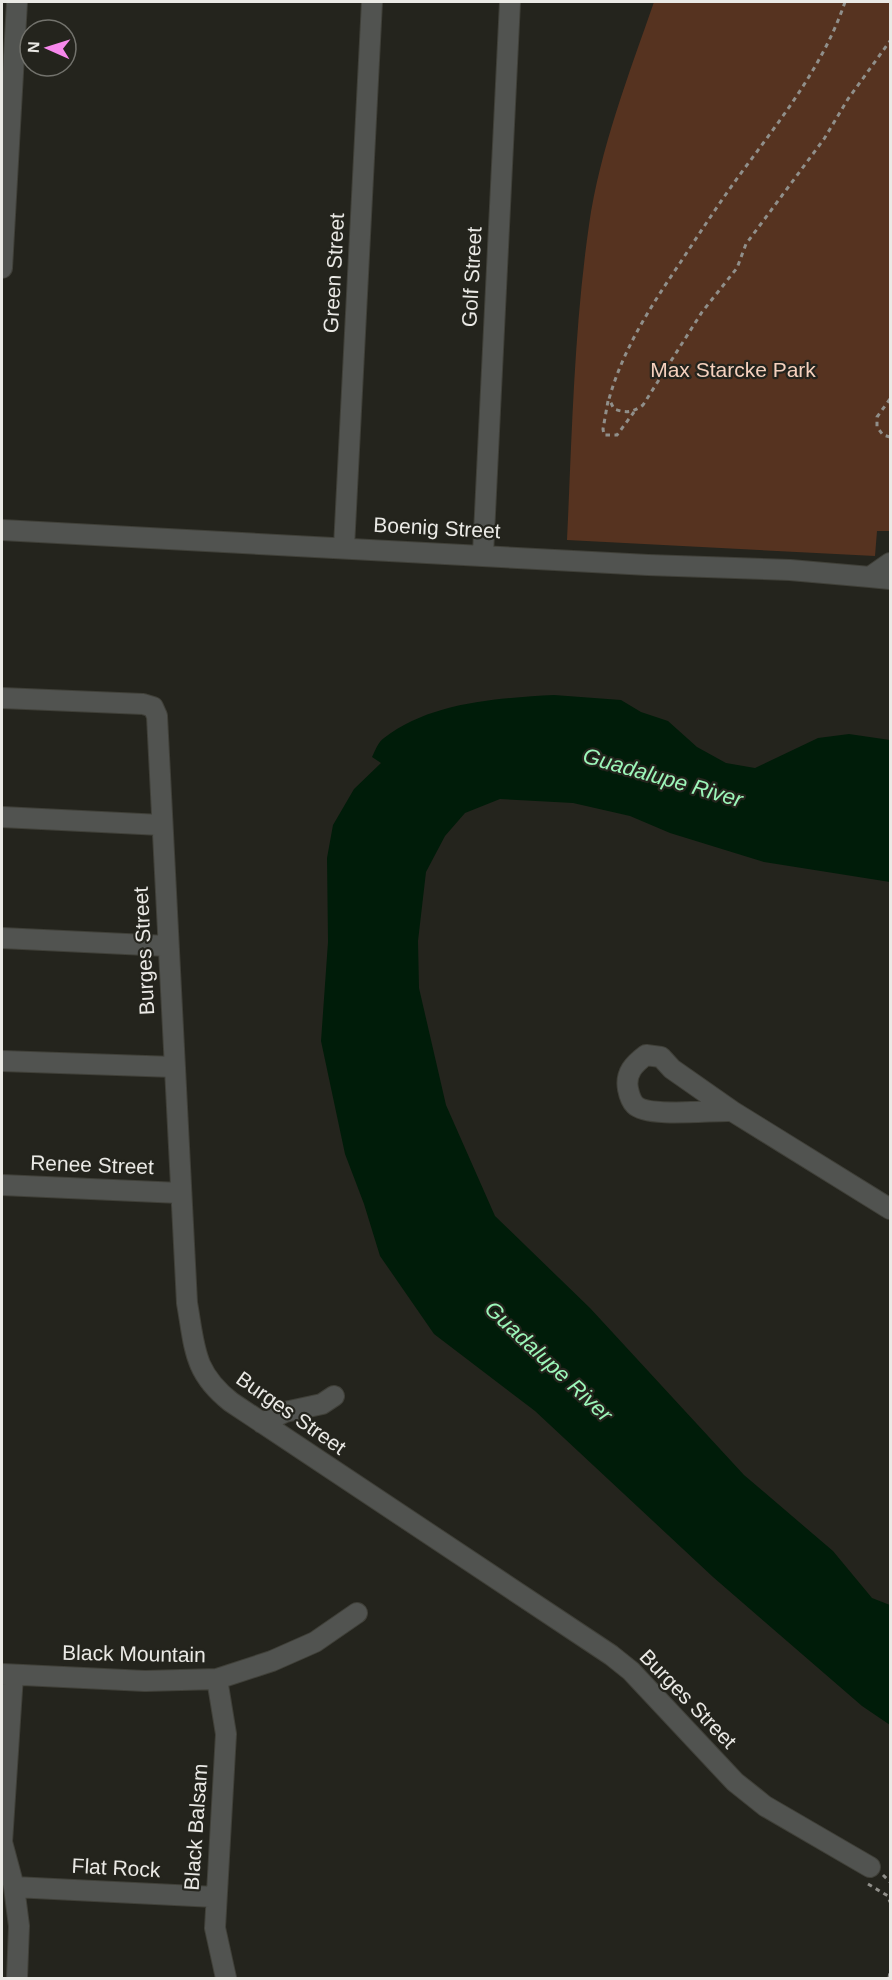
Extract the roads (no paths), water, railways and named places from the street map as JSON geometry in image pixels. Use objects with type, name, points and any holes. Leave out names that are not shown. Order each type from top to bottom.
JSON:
[{"type":"street","points":[[2,268],[17,2]]},
{"type":"street","name":"Green Street","points":[[344,547],[372,2]]},
{"type":"street","name":"Golf Street","points":[[483,554],[510,2]]},
{"type":"street","name":"Boenig Street","points":[[2,530],[483,554],[648,565],[790,570],[891,579]]},
{"type":"street","points":[[870,577],[891,563]]},
{"type":"street","name":"Burges Street","points":[[2,698],[143,704],[153,707],[157,716],[187,1303],[199,1364],[216,1390],[262,1424],[611,1655],[631,1671],[735,1782],[765,1806],[870,1867]]},
{"type":"street","points":[[2,817],[161,825]]},
{"type":"street","points":[[2,938],[167,946]]},
{"type":"street","points":[[732,1111],[654,1113],[636,1107],[629,1095],[626,1079],[634,1064],[646,1054],[661,1057],[672,1069],[732,1111],[891,1209]]},
{"type":"street","points":[[2,1061],[174,1067]]},
{"type":"street","name":"Renee Street","points":[[2,1185],[180,1193]]},
{"type":"street","points":[[262,1424],[285,1412],[322,1404],[334,1396]]},
{"type":"street","name":"Black Mountain","points":[[7,1674],[145,1681],[217,1679],[272,1661],[315,1642],[357,1613]]},
{"type":"street","points":[[7,1674],[2,1842],[14,1887],[19,1926],[16,1978]]},
{"type":"street","name":"Black Balsam","points":[[217,1679],[226,1734],[215,1928],[226,1978]]},
{"type":"street","name":"Flat Rock","points":[[14,1887],[215,1897]]},
{"type":"water","name":"Guadalupe River","points":[[554,695],[621,700],[641,712],[668,721],[697,747],[726,763],[755,768],[818,738],[849,734],[890,740],[890,882],[764,862],[670,833],[630,816],[573,803],[500,799],[465,813],[445,836],[426,872],[418,941],[419,988],[446,1105],[495,1216],[590,1308],[744,1475],[833,1551],[872,1598],[890,1605],[890,1725],[862,1706],[713,1577],[535,1411],[434,1334],[380,1256],[345,1154],[321,1041],[328,942],[327,858],[333,825],[354,789],[381,763],[372,757],[380,742],[402,726],[443,709],[465,704]]},
{"type":"park label","name":"Max Starcke Park","points":[[733,370]]}]
